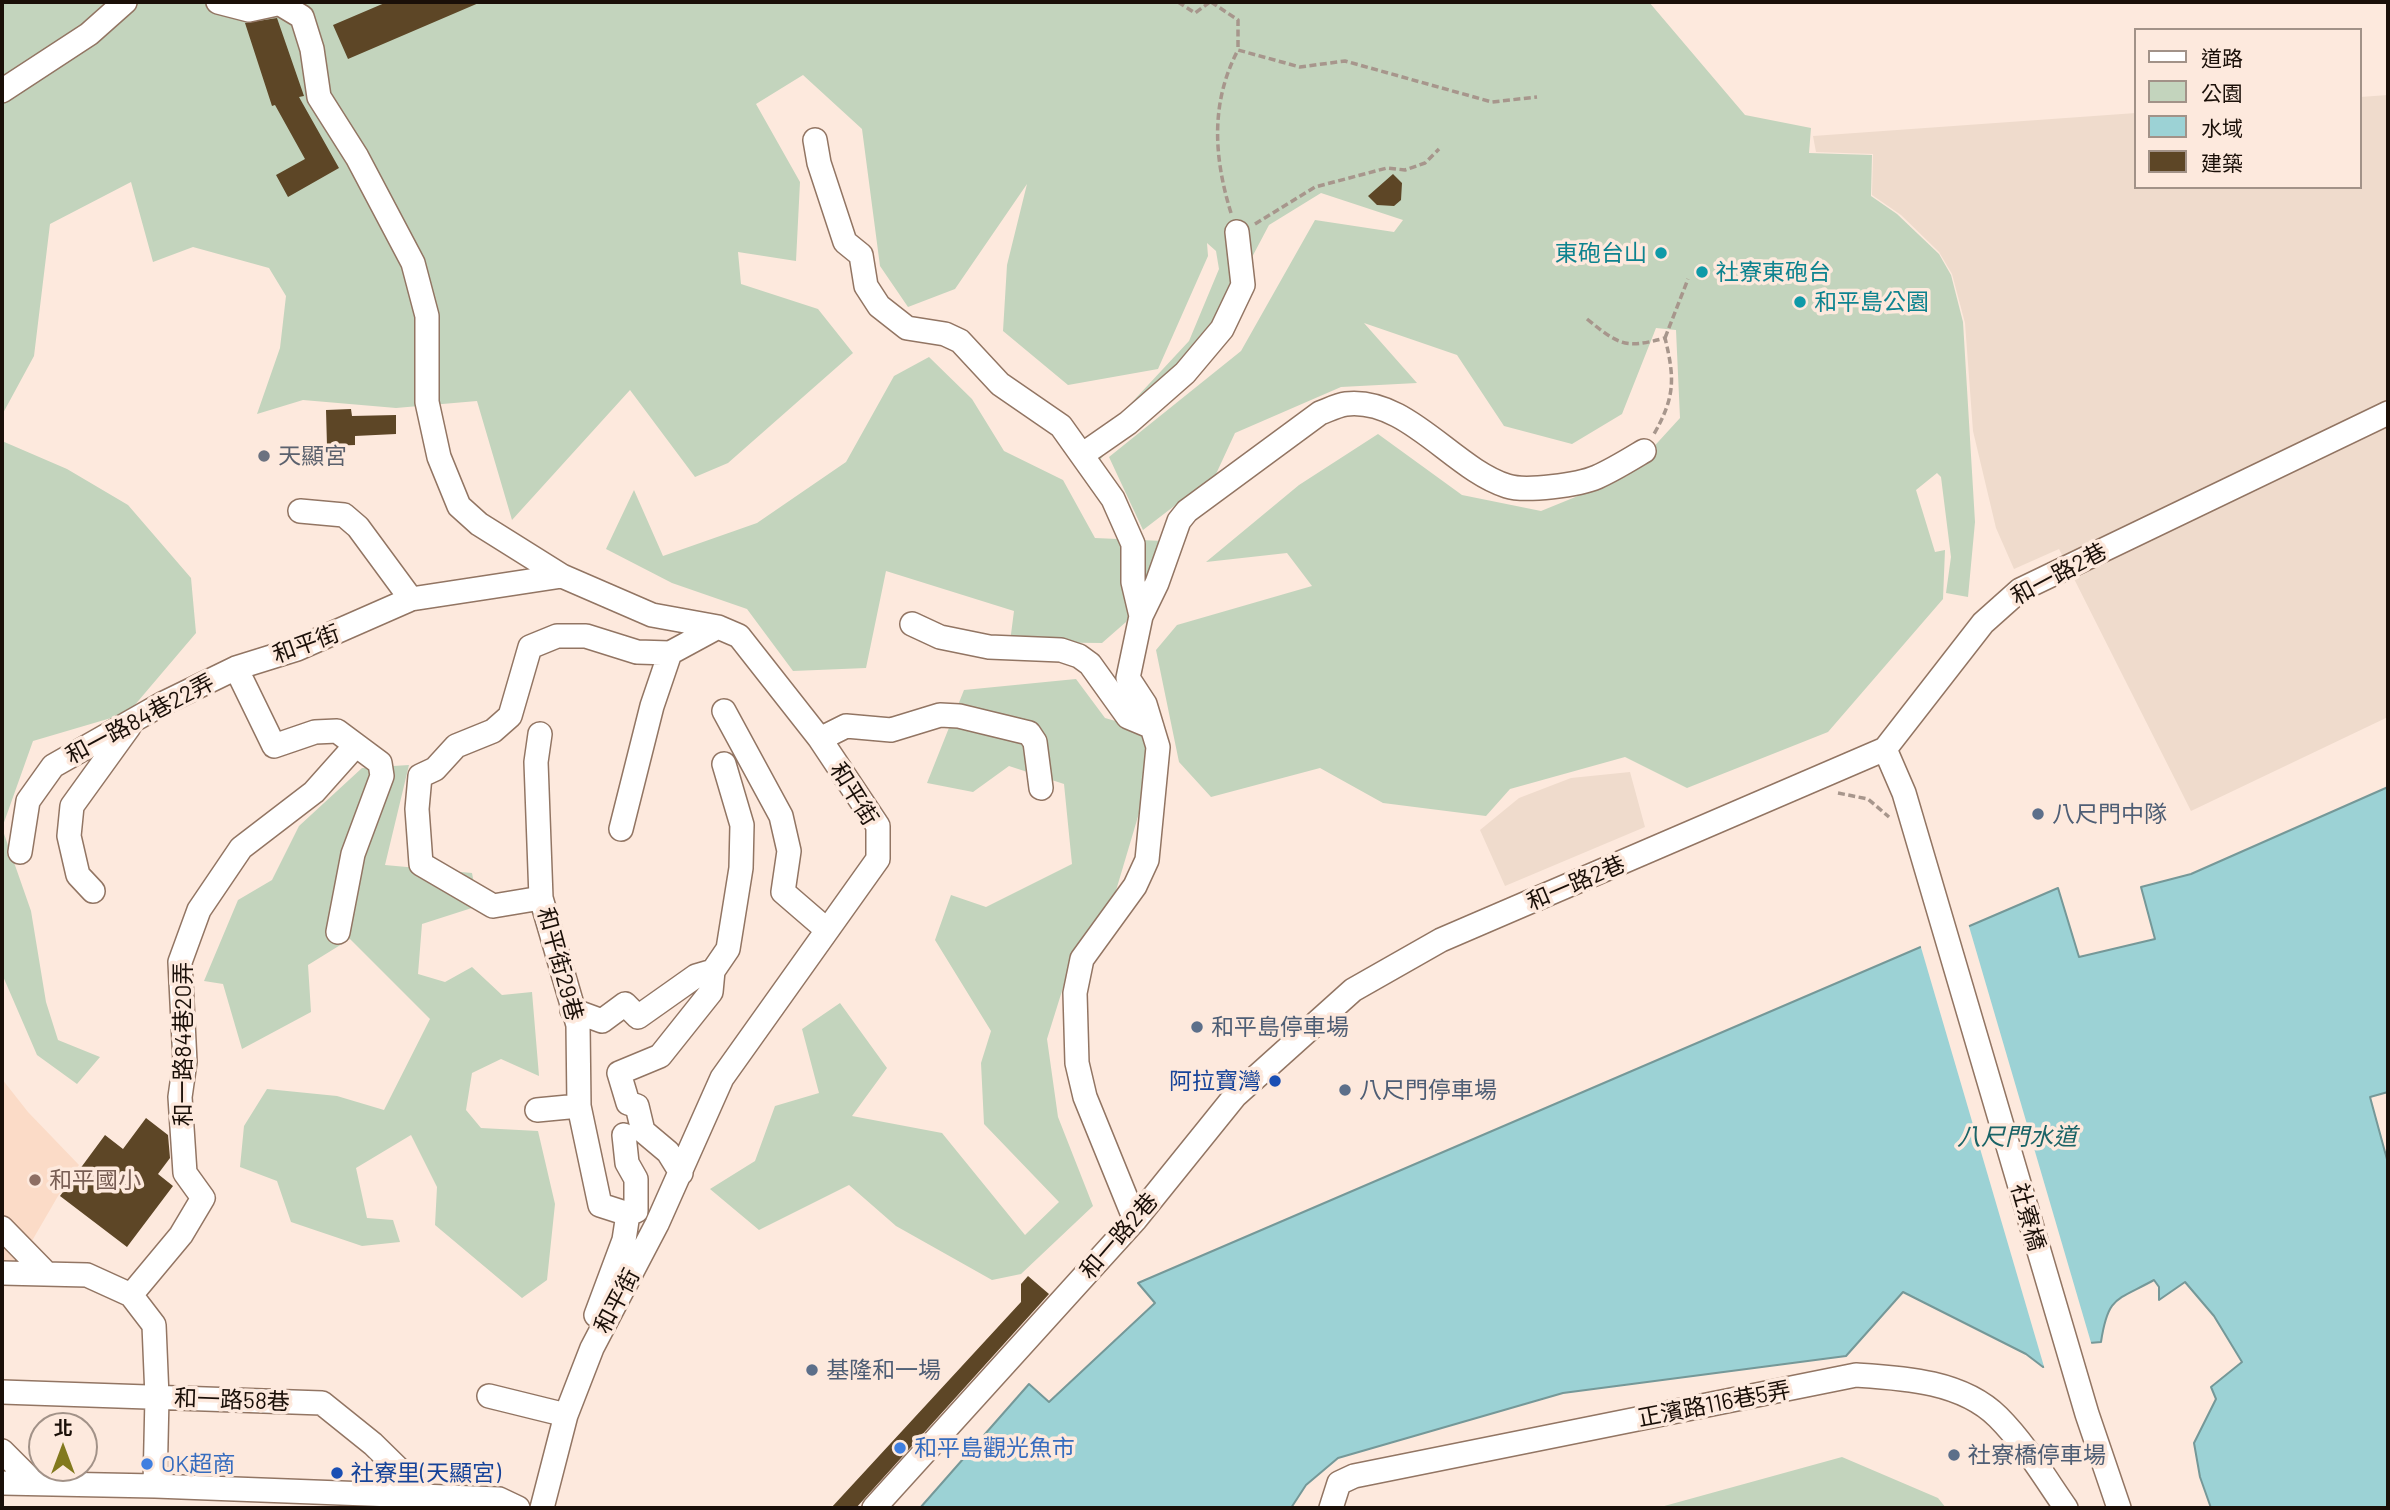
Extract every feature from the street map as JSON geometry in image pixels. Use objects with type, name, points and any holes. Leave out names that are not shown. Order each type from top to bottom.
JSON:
[{"type":"street","points":[[2,91],[89,34],[125,2]]},
{"type":"street","points":[[218,2],[249,10],[281,3],[302,17],[312,49],[319,97],[357,157],[413,263],[427,316],[427,402],[439,457],[459,506],[479,524],[562,576]]},
{"type":"street","points":[[815,140],[819,163],[845,242],[861,255],[866,286],[879,306],[908,328],[945,334],[960,341],[1000,384],[1061,426],[1113,499],[1133,544],[1133,582],[1141,616]]},
{"type":"street","points":[[1082,455],[1128,423],[1185,373],[1222,329],[1242,285],[1237,232]]},
{"type":"street","points":[[1135,1220],[1086,1097],[1077,1063],[1075,993],[1082,959],[1135,886],[1147,860],[1158,747],[1145,704],[1128,678],[1141,616],[1157,583],[1180,521],[1187,511],[1321,413],[1346,404],[1378,408],[1418,428],[1457,459],[1507,487],[1542,488],[1595,478],[1644,451]]},
{"type":"street","name":"和一路2巷","points":[[874,1508],[1135,1220],[1235,1096],[1353,990],[1441,940],[1885,749],[1983,622],[2020,590],[2388,413]]},
{"type":"street","points":[[300,511],[344,514],[358,527],[411,599]]},
{"type":"street","name":"和平街","points":[[236,668],[297,649],[411,599],[562,576],[652,615],[718,627],[739,636],[820,739],[878,826],[878,859],[722,1078],[645,1250],[592,1348],[566,1415],[542,1508]]},
{"type":"street","points":[[912,624],[940,637],[989,648],[1061,650],[1079,656],[1090,664],[1128,718],[1152,727]]},
{"type":"street","points":[[541,898],[493,906],[421,864],[416,809],[420,776],[435,769],[456,746],[493,732],[510,716],[530,647],[557,636],[586,636],[637,652],[670,653],[718,627]]},
{"type":"street","points":[[621,829],[652,706],[670,653]]},
{"type":"street","points":[[236,668],[274,746],[315,732],[337,731],[380,764],[382,776],[353,854],[338,932]]},
{"type":"street","name":"和一路84巷22弄","points":[[20,852],[28,801],[53,766],[236,668]]},
{"type":"street","points":[[724,711],[781,816],[789,851],[783,892],[827,930]]},
{"type":"street","points":[[820,739],[846,726],[891,730],[940,715],[959,716],[1029,733],[1035,742],[1041,788]]},
{"type":"street","points":[[93,891],[78,875],[69,836],[72,806],[133,721]]},
{"type":"street","name":"和平街29巷","points":[[540,734],[536,762],[541,898],[578,1026],[579,1106],[590,1146],[600,1205],[628,1214]]},
{"type":"street","name":"和一路84巷20弄","points":[[131,1295],[181,1235],[203,1198],[185,1173],[180,1097],[185,1062],[180,962],[199,910],[241,848],[314,792],[355,746]]},
{"type":"street","name":"社寮橋","points":[[1885,749],[1905,793],[2087,1414],[2119,1508]]},
{"type":"street","points":[[681,1173],[668,1152],[643,1131],[637,1106],[628,1102],[619,1073],[660,1056],[711,992],[713,971],[728,949],[741,868],[742,825],[724,764]]},
{"type":"street","points":[[572,1010],[602,1021],[625,1004],[638,1017],[696,976],[713,971]]},
{"type":"street","points":[[537,1111],[579,1106]]},
{"type":"street","points":[[592,1348],[597,1312],[625,1240],[628,1214],[636,1211],[636,1179],[626,1163],[624,1135]]},
{"type":"street","points":[[2,1228],[46,1273]]},
{"type":"street","points":[[2,1273],[87,1275],[131,1295],[154,1325],[157,1397],[155,1486]]},
{"type":"street","name":"正濱路116巷5弄","points":[[1331,1508],[1339,1483],[1354,1476],[1856,1375],[1920,1381],[1972,1399],[1997,1416],[2066,1508]]},
{"type":"street","name":"和一路58巷","points":[[2,1392],[322,1403],[373,1444],[426,1496]]},
{"type":"street","points":[[489,1396],[566,1415]]},
{"type":"street","points":[[2,1451],[33,1483]]},
{"type":"street","points":[[2,1483],[155,1486],[324,1501],[426,1496],[506,1505]]},
{"type":"path","points":[[1178,2],[1195,13],[1211,2],[1238,20],[1238,50],[1227,71],[1217,104],[1218,165],[1237,232],[1266,219],[1315,187],[1387,168],[1405,170],[1426,163],[1439,149]]},
{"type":"path","points":[[1238,50],[1300,67],[1345,61],[1492,102],[1537,97]]},
{"type":"path","points":[[1644,451],[1665,415],[1674,376],[1665,338],[1688,279]]},
{"type":"path","points":[[1587,319],[1615,342],[1636,346],[1665,338]]},
{"type":"path","points":[[1835,793],[1868,799],[1890,818]]},
{"type":"shaded area","points":[[2388,95],[2388,717],[2191,811],[2059,549],[2014,569],[1996,528],[1973,431],[1965,323],[1952,274],[1939,252],[1901,215],[1872,195],[1873,154],[1816,152],[1813,136],[2134,113],[2134,189],[2362,189],[2362,97]]},
{"type":"shaded area","points":[[1630,772],[1645,827],[1505,886],[1480,830],[1519,798],[1571,778]]},
{"type":"shaded area","name":"和平國小","points":[[2,1079],[28,1112],[79,1165],[18,1265],[2,1266]]},
{"type":"green space","points":[[2,2],[1649,2],[1745,115],[1811,128],[1809,153],[1872,155],[1871,196],[1897,214],[1939,254],[1951,275],[1963,322],[1975,522],[1968,597],[1946,593],[1951,557],[1941,477],[1937,473],[1916,490],[1935,552],[1945,550],[1943,599],[1828,732],[1687,788],[1625,757],[1510,789],[1486,816],[1383,803],[1320,768],[1211,797],[1179,762],[1156,650],[1177,625],[1312,586],[1287,553],[1206,562],[1299,485],[1378,434],[1462,495],[1541,511],[1627,476],[1680,418],[1676,330],[1656,328],[1622,414],[1572,444],[1504,426],[1457,355],[1364,323],[1417,383],[1341,387],[1235,433],[1216,474],[1143,530],[1109,457],[1241,351],[1315,220],[1394,232],[1403,220],[1321,193],[1269,225],[1195,365],[1119,435],[1097,464],[1082,443],[1122,413],[1189,341],[1219,269],[1216,251],[1207,243],[1208,256],[1158,369],[1068,385],[1003,331],[1007,265],[1027,184],[955,289],[908,307],[880,266],[862,129],[803,75],[756,104],[800,182],[796,261],[738,252],[741,284],[818,309],[853,353],[728,463],[695,477],[630,390],[512,520],[477,401],[396,408],[303,400],[257,414],[280,348],[286,296],[269,268],[193,247],[153,262],[131,182],[50,224],[34,356],[2,415]]},
{"type":"green space","points":[[929,357],[972,399],[1004,451],[1063,480],[1095,538],[1163,541],[1126,622],[1102,643],[1010,642],[1014,611],[886,571],[866,668],[793,671],[747,609],[672,583],[606,549],[634,490],[663,556],[757,523],[846,462],[894,376]]},
{"type":"green space","points":[[2,441],[67,469],[128,505],[191,578],[196,633],[128,713],[33,741],[2,828]]},
{"type":"green space","points":[[1076,679],[1105,718],[1126,724],[1147,736],[1145,793],[1112,904],[1076,946],[1047,1039],[1058,1117],[1093,1206],[1021,1274],[992,1280],[896,1226],[849,1185],[759,1230],[710,1189],[755,1161],[775,1106],[819,1093],[802,1029],[840,1003],[887,1068],[852,1116],[942,1133],[1025,1235],[1059,1202],[984,1124],[981,1063],[991,1031],[935,940],[951,895],[986,907],[1072,864],[1064,784],[1009,766],[973,792],[927,783],[964,690]]},
{"type":"green space","points":[[409,765],[385,865],[472,873],[478,906],[422,924],[418,974],[445,982],[472,967],[502,995],[532,992],[539,1076],[501,1059],[472,1073],[466,1110],[481,1128],[538,1131],[555,1204],[547,1280],[522,1298],[435,1225],[437,1187],[411,1135],[356,1168],[367,1218],[393,1220],[400,1242],[362,1246],[291,1222],[277,1181],[240,1167],[244,1126],[267,1089],[337,1096],[384,1110],[430,1019],[350,939],[308,965],[311,1012],[242,1049],[223,984],[204,981],[238,900],[272,880],[299,826],[362,768]]},
{"type":"green space","points":[[2,828],[31,911],[46,1002],[58,1040],[100,1057],[77,1084],[37,1055],[2,974]]},
{"type":"green space","points":[[1842,1457],[1938,1498],[1946,1508],[1657,1508]]},
{"type":"water","name":"八尺門水道","points":[[2388,787],[2388,1092],[2370,1097],[2388,1163],[2388,1508],[2211,1508],[2200,1477],[2194,1443],[2216,1399],[2211,1387],[2242,1362],[2214,1316],[2185,1282],[2159,1300],[2159,1287],[2154,1280],[2116,1302],[2107,1316],[2101,1342],[2078,1344],[2065,1358],[2043,1367],[2026,1354],[1903,1292],[1846,1356],[1563,1393],[1338,1458],[1306,1485],[1291,1508],[920,1508],[1029,1384],[1049,1402],[1155,1303],[1138,1283],[2058,888],[2079,957],[2155,939],[2141,887],[2191,874]]},
{"type":"pier","points":[[1968,923],[2092,1346],[2080,1348],[2067,1361],[2045,1370],[1920,944]]},
{"type":"building","points":[[387,2],[481,2],[348,59],[333,25]]},
{"type":"building","points":[[277,18],[304,96],[299,97],[339,168],[288,197],[276,175],[305,159],[275,105],[272,106],[245,23]]},
{"type":"building","points":[[1393,174],[1402,183],[1401,200],[1394,206],[1377,205],[1368,196]]},
{"type":"building","points":[[351,409],[352,416],[396,415],[396,434],[355,436],[355,445],[327,446],[326,410]]},
{"type":"building","points":[[146,1118],[168,1135],[170,1158],[158,1174],[173,1186],[127,1247],[60,1196],[105,1135],[123,1149]]},
{"type":"building","name":"和平島觀光魚市","points":[[1028,1276],[1049,1294],[856,1508],[831,1508],[1021,1302],[1021,1284]]},
{"type":"place","name":"東砲台山","points":[[1661,253]]},
{"type":"place","name":"社寮東砲台","points":[[1702,272]]},
{"type":"place","name":"和平島公園","points":[[1800,302]]},
{"type":"place","name":"天顯宮","points":[[264,456]]},
{"type":"place","name":"八尺門中隊","points":[[2038,814]]},
{"type":"place","name":"和平島停車場","points":[[1197,1027]]},
{"type":"place","name":"阿拉寶灣","points":[[1275,1081]]},
{"type":"place","name":"八尺門停車場","points":[[1345,1090]]},
{"type":"place","name":"和平國小","points":[[35,1180]]},
{"type":"place","name":"基隆和一場","points":[[812,1370]]},
{"type":"place","name":"和平島觀光魚市","points":[[900,1448]]},
{"type":"place","name":"社寮橋停車場","points":[[1954,1455]]},
{"type":"place","name":"OK超商","points":[[147,1464]]},
{"type":"place","name":"社寮里(天顯宮)","points":[[337,1473]]}]
